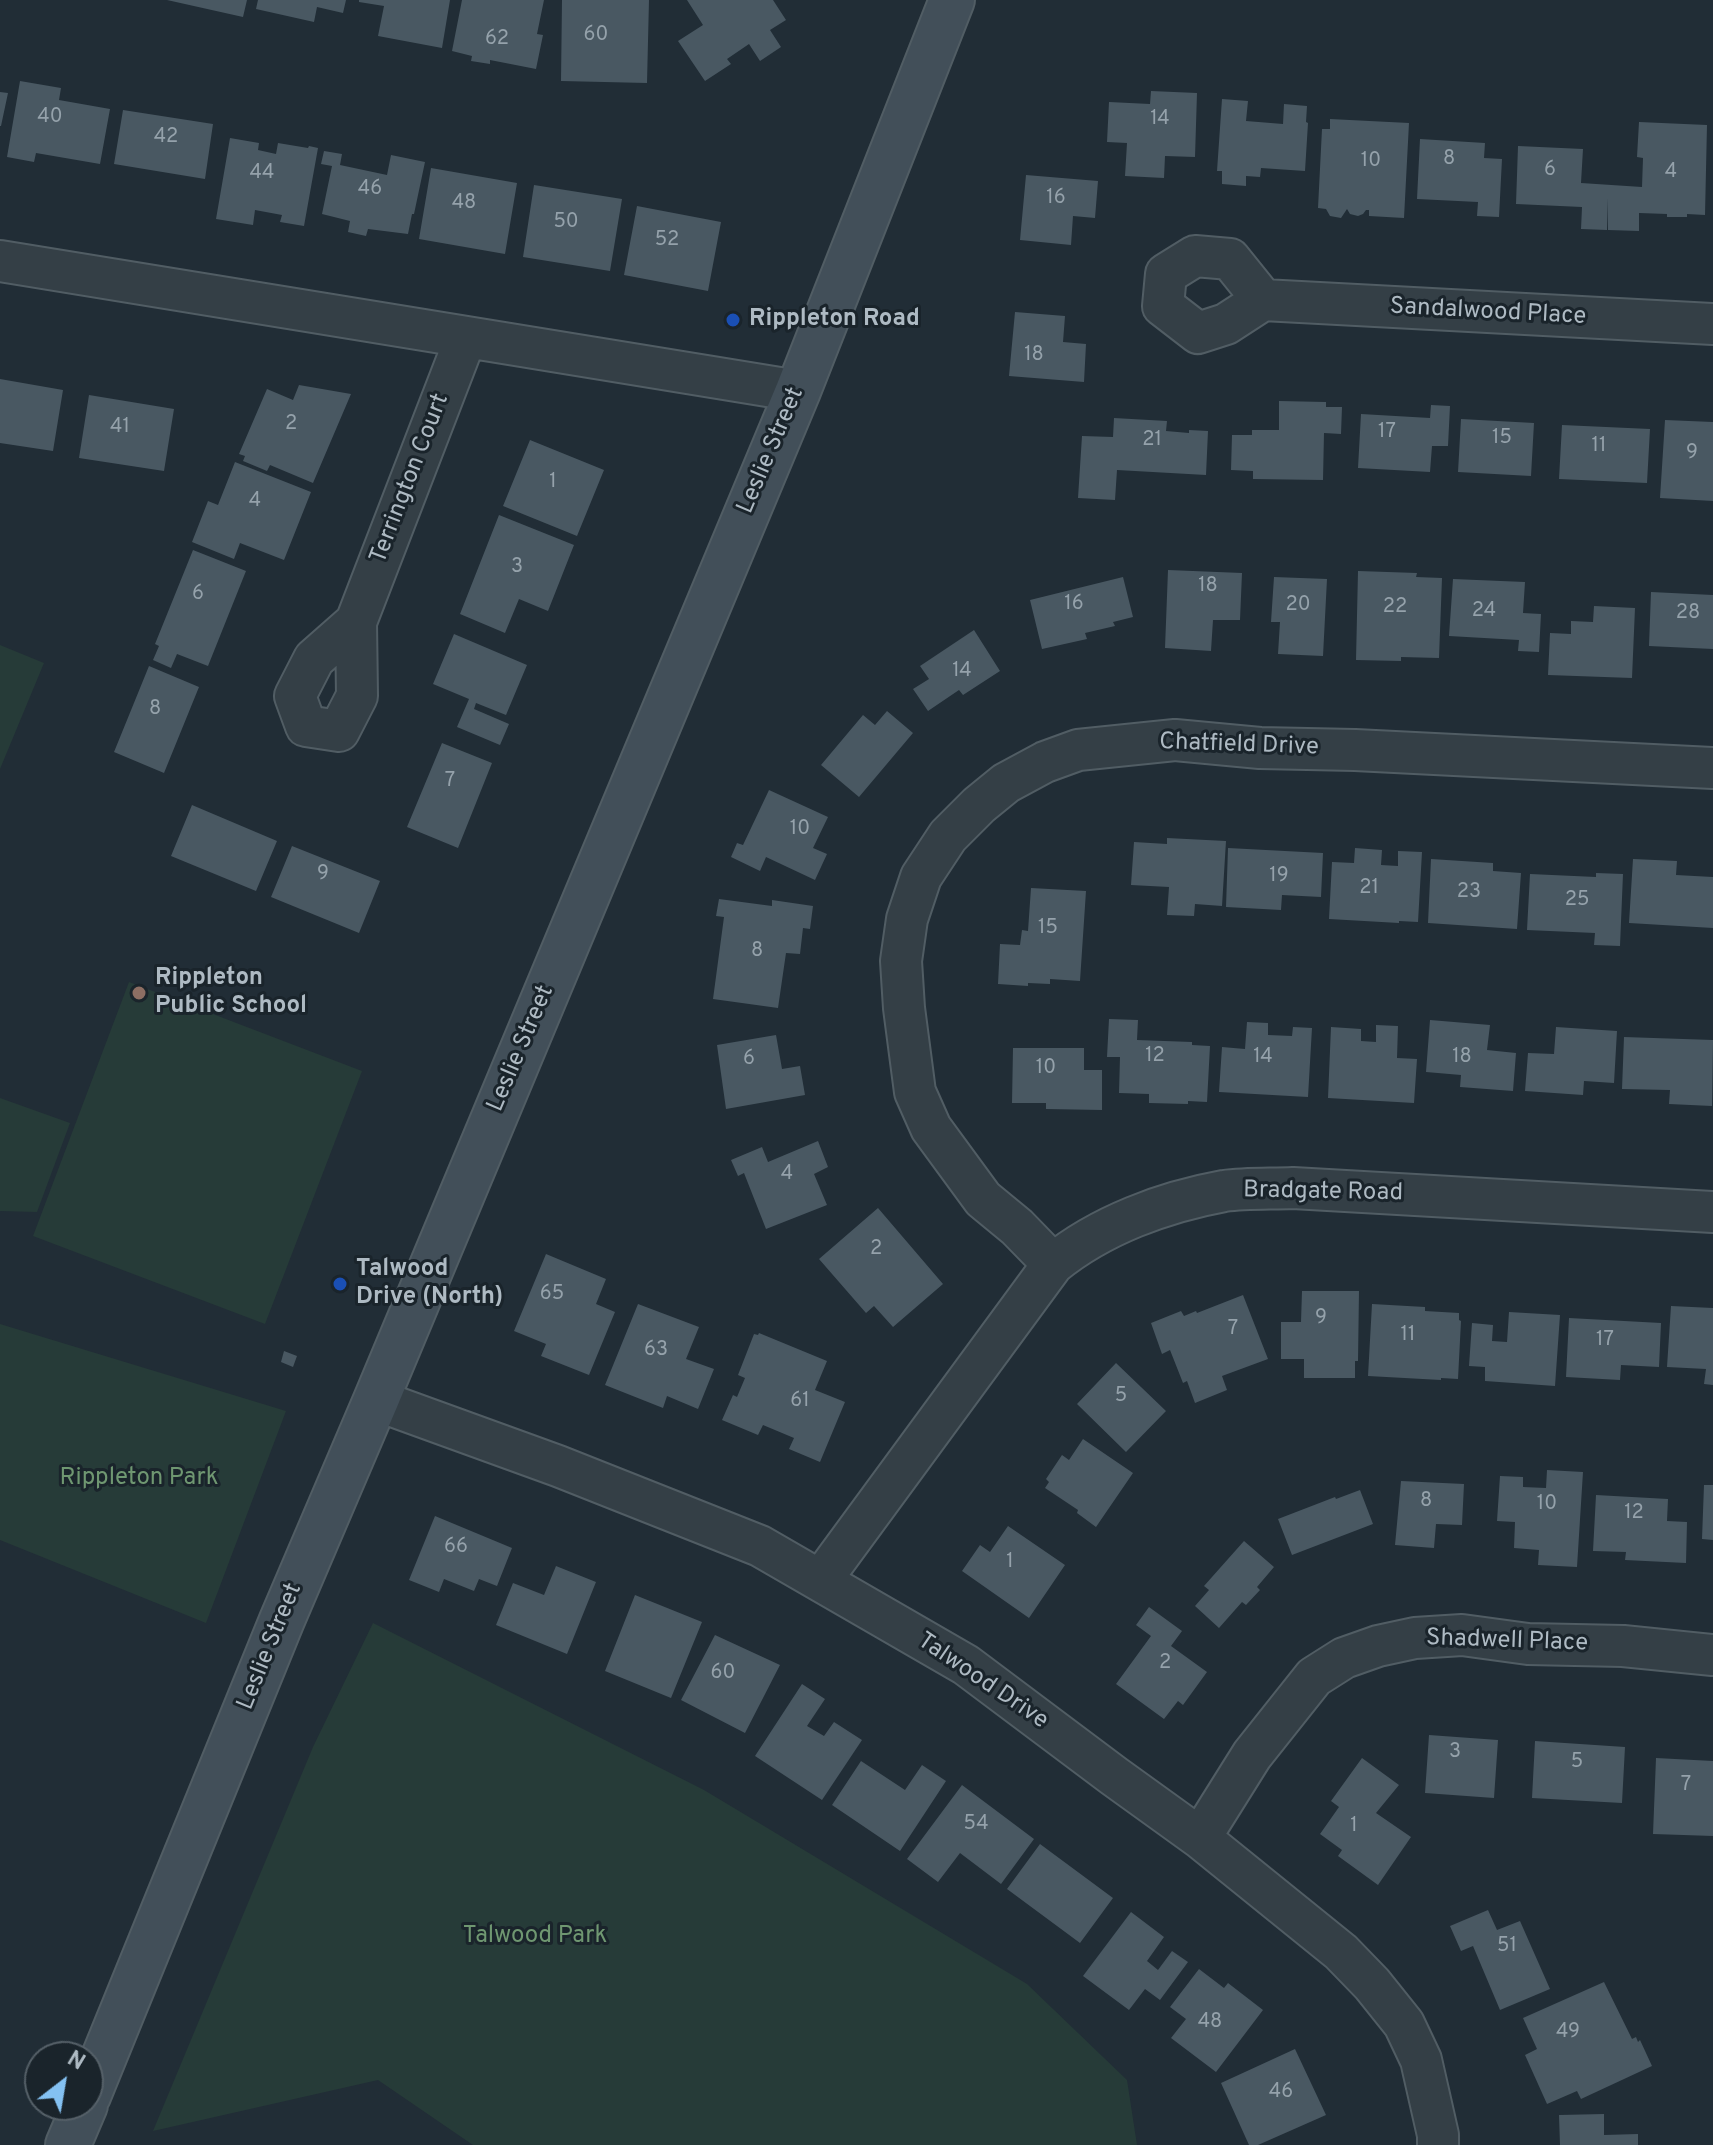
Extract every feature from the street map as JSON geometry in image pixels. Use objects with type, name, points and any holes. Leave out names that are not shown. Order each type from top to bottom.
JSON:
[{"type":"main road","name":"Leslie Street","points":[[104,2057],[276,1634],[798,391],[952,0]]},
{"type":"main road","points":[[68,2145],[78,2121]]},
{"type":"street","points":[[0,261],[798,391]]},
{"type":"street","name":"Sandalwood Place","points":[[1263,300],[1713,324]]},
{"type":"street","name":"Terrington Court","points":[[356,622],[466,337]]},
{"type":"street","name":"Chatfield Drive","points":[[1053,1264],[1017,1227],[983,1199],[931,1128],[915,1092],[904,1008],[901,961],[907,919],[921,877],[948,836],[1006,783],[1045,762],[1078,750],[1175,740],[1260,748],[1713,768]]},
{"type":"street","name":"Bradgate Road","points":[[821,1580],[1053,1264],[1076,1245],[1166,1205],[1226,1191],[1293,1188],[1713,1212]]},
{"type":"street","name":"Talwood Drive","points":[[376,1400],[558,1466],[760,1546],[966,1665],[1200,1838],[1341,1952],[1404,2024],[1421,2060],[1438,2145]]},
{"type":"street","name":"Shadwell Place","points":[[1200,1838],[1252,1755],[1314,1677],[1344,1658],[1415,1638],[1462,1635],[1528,1644],[1623,1646],[1713,1655]]},
{"type":"green space","points":[[0,645],[44,663],[0,769]]},
{"type":"green space","points":[[129,982],[362,1071],[265,1324],[33,1236]]},
{"type":"green space","points":[[0,1098],[70,1123],[37,1212],[0,1211]]},
{"type":"green space","name":"Rippleton Park","points":[[0,1324],[286,1411],[206,1623],[0,1540]]},
{"type":"green space","name":"Talwood Park","points":[[373,1623],[704,1790],[1027,1984],[1127,2080],[1137,2145],[473,2145],[378,2080],[153,2131],[313,1747]]},
{"type":"building","points":[[167,0],[247,0],[243,17]]},
{"type":"building","points":[[258,0],[346,0],[343,13],[317,7],[314,22],[256,9]]},
{"type":"building","points":[[359,0],[450,0],[442,48],[378,36],[384,6]]},
{"type":"building","points":[[462,0],[544,0],[537,34],[543,35],[536,69],[490,60],[490,64],[471,61],[472,56],[452,51]]},
{"type":"building","points":[[562,0],[649,0],[647,83],[561,81]]},
{"type":"building","points":[[687,0],[773,0],[786,20],[770,30],[781,47],[760,61],[749,44],[727,59],[731,64],[705,81],[678,41],[703,25]]},
{"type":"building","points":[[20,81],[61,88],[59,100],[110,109],[100,164],[36,153],[34,162],[7,157]]},
{"type":"building","points":[[1151,91],[1197,93],[1195,157],[1165,156],[1164,178],[1125,176],[1127,143],[1107,142],[1109,102],[1150,104]]},
{"type":"building","points":[[0,92],[8,93],[1,126],[0,126]]},
{"type":"building","points":[[1222,99],[1248,101],[1246,121],[1283,124],[1284,104],[1307,106],[1305,171],[1261,168],[1260,177],[1246,176],[1246,186],[1222,184],[1222,171],[1217,171]]},
{"type":"building","points":[[123,110],[213,124],[205,179],[114,164]]},
{"type":"building","points":[[1330,119],[1409,123],[1404,218],[1369,216],[1369,210],[1358,216],[1350,214],[1347,209],[1341,218],[1330,216],[1326,209],[1318,208],[1322,129],[1330,129]]},
{"type":"building","points":[[1639,122],[1707,125],[1705,215],[1667,217],[1667,214],[1639,213],[1639,231],[1608,230],[1608,198],[1607,230],[1581,229],[1582,207],[1516,204],[1518,146],[1583,149],[1581,183],[1642,187],[1643,158],[1637,157]]},
{"type":"building","points":[[230,138],[259,143],[258,150],[276,154],[278,143],[318,148],[304,226],[280,222],[282,215],[255,210],[253,225],[216,219]]},
{"type":"building","points":[[1420,139],[1485,143],[1484,158],[1502,159],[1499,217],[1477,216],[1478,202],[1417,199]]},
{"type":"building","points":[[324,151],[342,154],[340,165],[387,175],[391,155],[425,162],[408,234],[368,229],[366,236],[348,232],[350,221],[322,214],[332,166],[321,164]]},
{"type":"building","points":[[431,168],[517,183],[505,254],[419,239]]},
{"type":"building","points":[[1026,175],[1098,181],[1095,218],[1073,216],[1071,245],[1020,240]]},
{"type":"building","points":[[534,185],[622,199],[610,271],[523,257]]},
{"type":"building","points":[[637,206],[721,222],[708,291],[624,275]]},
{"type":"building","points":[[1015,312],[1065,316],[1063,342],[1086,344],[1084,382],[1009,376]]},
{"type":"building","points":[[0,379],[63,390],[53,451],[0,443]]},
{"type":"building","points":[[299,385],[351,394],[313,483],[270,465],[267,471],[243,461],[245,456],[239,454],[267,389],[293,400]]},
{"type":"building","points":[[89,395],[174,409],[164,471],[79,458]]},
{"type":"building","points":[[1279,401],[1326,402],[1326,407],[1342,407],[1341,434],[1324,433],[1323,480],[1253,479],[1253,471],[1231,470],[1232,435],[1252,435],[1252,430],[1279,430]]},
{"type":"building","points":[[1431,405],[1450,406],[1448,446],[1432,446],[1430,472],[1358,468],[1361,414],[1430,418]]},
{"type":"building","points":[[1114,418],[1167,421],[1166,431],[1208,431],[1206,475],[1117,470],[1115,500],[1078,498],[1082,436],[1113,437]]},
{"type":"building","points":[[1461,419],[1534,423],[1531,476],[1458,472]]},
{"type":"building","points":[[1665,420],[1713,422],[1713,501],[1660,498]]},
{"type":"building","points":[[1562,425],[1650,429],[1647,483],[1559,479]]},
{"type":"building","points":[[530,440],[604,470],[577,536],[503,506]]},
{"type":"building","points":[[235,462],[311,492],[284,560],[240,543],[234,559],[192,542],[208,501],[218,505]]},
{"type":"building","points":[[499,515],[574,545],[548,611],[519,599],[505,633],[460,614]]},
{"type":"building","points":[[193,550],[246,571],[208,666],[177,654],[171,668],[153,660],[159,646],[155,644]]},
{"type":"building","points":[[1168,570],[1242,573],[1240,620],[1213,620],[1211,651],[1165,648]]},
{"type":"building","points":[[1358,571],[1417,573],[1416,577],[1442,578],[1439,658],[1356,660]]},
{"type":"building","points":[[1123,577],[1133,617],[1113,622],[1115,626],[1085,633],[1087,639],[1042,649],[1030,600]]},
{"type":"building","points":[[1274,577],[1327,579],[1323,656],[1278,654],[1280,622],[1271,622]]},
{"type":"building","points":[[1453,579],[1525,582],[1523,613],[1541,614],[1539,652],[1518,651],[1519,640],[1449,636]]},
{"type":"building","points":[[1651,592],[1713,595],[1713,649],[1649,646]]},
{"type":"building","points":[[1594,606],[1635,608],[1632,678],[1548,675],[1550,633],[1571,634],[1571,621],[1593,622]]},
{"type":"building","points":[[974,630],[1000,671],[963,695],[959,690],[928,711],[913,689],[929,679],[920,666]]},
{"type":"building","points":[[454,634],[527,665],[506,715],[476,703],[474,709],[509,724],[500,745],[457,727],[469,699],[433,684]]},
{"type":"building","points":[[149,666],[199,687],[164,773],[114,752]]},
{"type":"building","points":[[887,711],[913,733],[859,797],[821,765],[863,715],[875,725]]},
{"type":"building","points":[[442,743],[492,763],[458,848],[407,827]]},
{"type":"building","points":[[769,790],[828,817],[813,848],[827,854],[815,880],[766,857],[760,871],[731,857],[737,843],[743,845]]},
{"type":"building","points":[[192,805],[277,841],[256,891],[171,856]]},
{"type":"building","points":[[1167,838],[1226,841],[1222,906],[1195,904],[1194,916],[1167,915],[1169,887],[1131,885],[1134,842],[1167,844]]},
{"type":"building","points":[[292,846],[380,881],[359,933],[271,897]]},
{"type":"building","points":[[1228,848],[1323,853],[1321,897],[1282,895],[1281,910],[1226,907]]},
{"type":"building","points":[[1355,848],[1382,850],[1381,865],[1398,866],[1398,851],[1422,852],[1418,922],[1329,919],[1332,862],[1354,863]]},
{"type":"building","points":[[1431,859],[1493,863],[1493,871],[1521,873],[1517,929],[1428,923]]},
{"type":"building","points":[[1633,859],[1677,861],[1676,875],[1713,877],[1713,928],[1629,923]]},
{"type":"building","points":[[1596,873],[1623,874],[1620,946],[1594,945],[1595,933],[1527,930],[1530,874],[1596,877]]},
{"type":"building","points":[[1031,888],[1086,891],[1080,981],[1050,979],[1050,984],[1028,983],[1028,986],[998,984],[1000,944],[1020,945],[1022,930],[1028,931]]},
{"type":"building","points":[[719,899],[772,906],[772,900],[813,906],[810,929],[803,928],[800,954],[786,953],[778,1008],[713,999],[724,917],[716,916]]},
{"type":"building","points":[[1109,1019],[1138,1020],[1137,1040],[1192,1042],[1192,1045],[1210,1046],[1207,1102],[1149,1103],[1149,1094],[1119,1093],[1120,1057],[1107,1057]]},
{"type":"building","points":[[1430,1020],[1490,1025],[1487,1050],[1516,1053],[1513,1091],[1460,1087],[1461,1075],[1426,1072]]},
{"type":"building","points":[[1247,1022],[1268,1023],[1268,1035],[1292,1036],[1293,1027],[1312,1028],[1308,1097],[1219,1092],[1222,1047],[1245,1049]]},
{"type":"building","points":[[1376,1025],[1398,1026],[1397,1058],[1417,1059],[1414,1103],[1328,1098],[1331,1027],[1361,1029],[1361,1041],[1376,1042]]},
{"type":"building","points":[[1556,1027],[1617,1031],[1614,1083],[1584,1081],[1583,1095],[1525,1091],[1528,1053],[1554,1054]]},
{"type":"building","points":[[776,1035],[782,1069],[800,1066],[805,1095],[726,1109],[717,1045]]},
{"type":"building","points":[[1624,1037],[1713,1040],[1712,1106],[1669,1104],[1670,1090],[1622,1089]]},
{"type":"building","points":[[1013,1048],[1084,1048],[1084,1070],[1102,1070],[1102,1110],[1046,1109],[1046,1103],[1012,1103]]},
{"type":"building","points":[[818,1141],[828,1167],[814,1174],[827,1205],[766,1229],[744,1173],[738,1176],[731,1160],[762,1147],[768,1162]]},
{"type":"building","points":[[878,1208],[943,1284],[893,1327],[874,1306],[866,1313],[819,1259]]},
{"type":"building","points":[[546,1254],[606,1279],[596,1304],[615,1312],[589,1375],[541,1356],[546,1344],[514,1331]]},
{"type":"building","points":[[1302,1291],[1359,1291],[1355,1378],[1304,1378],[1304,1359],[1281,1359],[1281,1322],[1301,1322]]},
{"type":"building","points":[[1243,1295],[1268,1359],[1222,1376],[1227,1390],[1195,1403],[1170,1350],[1162,1354],[1151,1323],[1181,1311],[1184,1316],[1197,1313]]},
{"type":"building","points":[[638,1304],[699,1327],[686,1359],[714,1369],[698,1409],[667,1396],[663,1408],[605,1385]]},
{"type":"building","points":[[1372,1304],[1425,1307],[1425,1311],[1459,1313],[1458,1379],[1368,1376]]},
{"type":"building","points":[[1671,1306],[1713,1308],[1713,1385],[1704,1384],[1706,1369],[1667,1367]]},
{"type":"building","points":[[1509,1312],[1560,1315],[1555,1386],[1485,1381],[1485,1367],[1469,1366],[1472,1323],[1493,1325],[1492,1341],[1507,1342]]},
{"type":"building","points":[[1569,1318],[1661,1323],[1659,1367],[1621,1365],[1620,1380],[1566,1377]]},
{"type":"building","points":[[759,1333],[827,1361],[815,1390],[845,1402],[820,1462],[789,1449],[794,1438],[763,1425],[758,1435],[722,1420],[733,1395],[737,1397],[745,1378],[738,1375],[754,1334]]},
{"type":"building","points":[[284,1351],[297,1356],[293,1367],[281,1362]]},
{"type":"building","points":[[1116,1363],[1166,1411],[1126,1452],[1077,1404]]},
{"type":"building","points":[[1083,1439],[1133,1473],[1096,1527],[1077,1513],[1078,1510],[1045,1488],[1049,1482],[1046,1479],[1062,1455],[1069,1460]]},
{"type":"building","points":[[1547,1470],[1583,1472],[1577,1567],[1538,1565],[1539,1550],[1514,1548],[1515,1522],[1497,1521],[1500,1476],[1523,1477],[1523,1487],[1546,1488]]},
{"type":"building","points":[[1401,1481],[1464,1484],[1462,1525],[1436,1524],[1434,1548],[1395,1545]]},
{"type":"building","points":[[1704,1485],[1713,1485],[1713,1540],[1702,1539]]},
{"type":"building","points":[[1360,1490],[1373,1524],[1292,1555],[1278,1519]]},
{"type":"building","points":[[1596,1495],[1668,1499],[1667,1521],[1687,1522],[1686,1563],[1625,1560],[1626,1552],[1593,1551]]},
{"type":"building","points":[[435,1516],[512,1548],[497,1586],[479,1579],[474,1591],[444,1579],[439,1592],[409,1580]]},
{"type":"building","points":[[1008,1526],[1065,1565],[1029,1618],[962,1571],[980,1545],[990,1552]]},
{"type":"building","points":[[1244,1541],[1274,1567],[1257,1587],[1260,1590],[1246,1605],[1242,1602],[1219,1628],[1195,1606],[1209,1590],[1204,1586]]},
{"type":"building","points":[[556,1566],[596,1582],[567,1654],[496,1625],[513,1583],[544,1595]]},
{"type":"building","points":[[635,1595],[702,1622],[671,1698],[605,1671]]},
{"type":"building","points":[[1149,1607],[1182,1631],[1171,1646],[1207,1672],[1183,1705],[1178,1701],[1164,1719],[1116,1684],[1151,1636],[1136,1625]]},
{"type":"building","points":[[715,1635],[780,1665],[745,1733],[681,1700]]},
{"type":"building","points":[[802,1684],[825,1699],[807,1726],[824,1736],[834,1722],[862,1740],[822,1800],[755,1756]]},
{"type":"building","points":[[1429,1735],[1498,1740],[1494,1798],[1425,1793]]},
{"type":"building","points":[[1535,1741],[1625,1747],[1622,1803],[1532,1798]]},
{"type":"building","points":[[1362,1758],[1399,1785],[1376,1813],[1411,1837],[1378,1885],[1338,1856],[1342,1850],[1320,1834],[1339,1807],[1331,1801]]},
{"type":"building","points":[[1656,1758],[1713,1761],[1713,1836],[1653,1834]]},
{"type":"building","points":[[861,1761],[905,1790],[922,1765],[946,1781],[900,1851],[832,1805]]},
{"type":"building","points":[[962,1785],[1034,1839],[1001,1884],[960,1853],[938,1882],[907,1859]]},
{"type":"building","points":[[1040,1844],[1113,1898],[1080,1943],[1007,1889]]},
{"type":"building","points":[[1488,1910],[1497,1930],[1520,1921],[1550,1989],[1500,2010],[1473,1946],[1461,1951],[1450,1926]]},
{"type":"building","points":[[1131,1912],[1164,1937],[1147,1961],[1158,1970],[1172,1951],[1188,1962],[1160,2000],[1145,1989],[1129,2010],[1083,1976]]},
{"type":"building","points":[[1199,1969],[1224,1988],[1228,1983],[1263,2010],[1216,2072],[1171,2038],[1186,2019],[1170,2007]]},
{"type":"building","points":[[1604,1982],[1632,2039],[1636,2037],[1638,2042],[1640,2040],[1652,2066],[1581,2099],[1577,2091],[1547,2104],[1525,2055],[1537,2049],[1523,2018]]},
{"type":"building","points":[[1295,2049],[1326,2115],[1258,2145],[1249,2145],[1221,2083]]},
{"type":"building","points":[[1604,2114],[1604,2135],[1638,2134],[1638,2145],[1560,2145],[1559,2115]]},
{"type":"place","name":"Rippleton Road","points":[[733,320]]},
{"type":"place","name":"Rippleton Public School","points":[[139,993]]},
{"type":"place","name":"Talwood Drive (North)","points":[[340,1284]]}]
